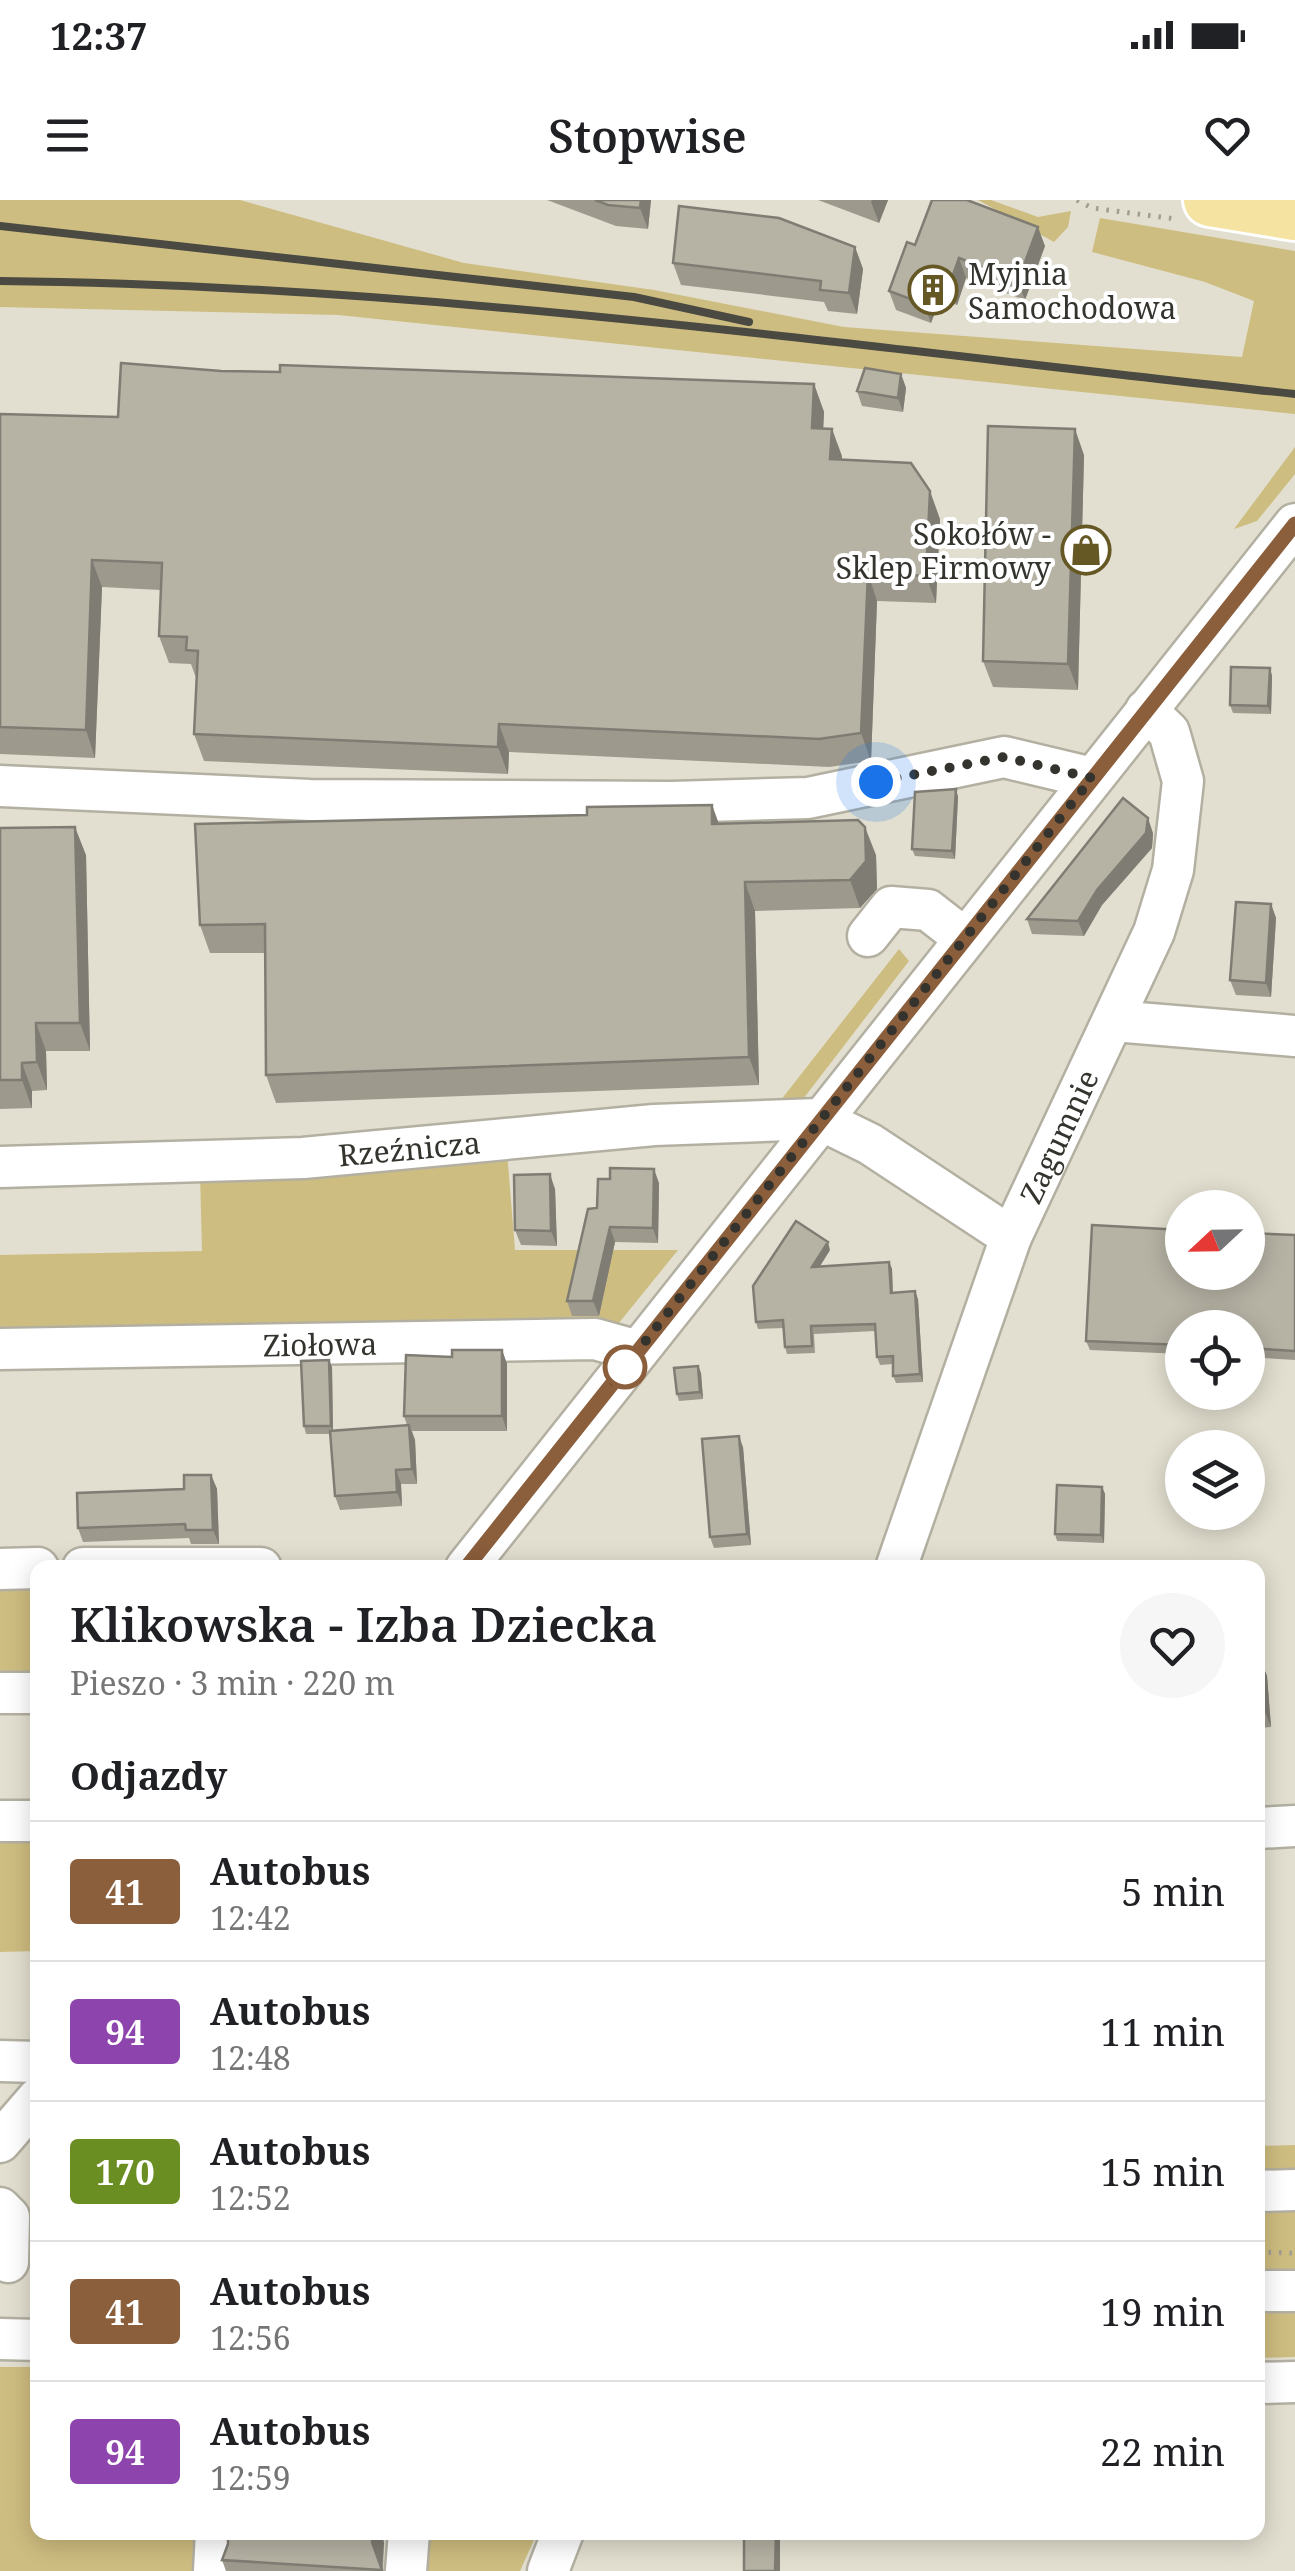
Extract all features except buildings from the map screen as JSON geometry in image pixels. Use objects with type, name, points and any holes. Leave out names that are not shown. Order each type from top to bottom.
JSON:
[{"type":"main road","points":[[1210,200],[1295,214]]},
{"type":"street","points":[[472,1560],[1295,524]]},
{"type":"street","name":"Zagumnie","points":[[899,1560],[1011,1237],[1154,932],[1173,870],[1182,781],[1169,732],[1146,710]]},
{"type":"street","points":[[0,786],[310,800],[672,802],[808,798],[1004,757],[1092,778]]},
{"type":"street","points":[[868,936],[891,907],[928,910],[964,938]]},
{"type":"street","points":[[1114,1021],[1295,1036]]},
{"type":"street","points":[[819,1120],[870,1144],[1011,1237]]},
{"type":"street","name":"Rzeźnicza","points":[[0,1167],[303,1158],[654,1126],[819,1120]]},
{"type":"street","name":"Ziołowa","points":[[0,1349],[595,1339],[638,1352]]},
{"type":"street","points":[[0,1569],[30,1568]]},
{"type":"street","points":[[0,1693],[30,1693]]},
{"type":"street","points":[[0,1821],[30,1821]]},
{"type":"street","points":[[1265,1828],[1295,1826]]},
{"type":"street","points":[[0,2061],[30,2062]]},
{"type":"street","points":[[0,2142],[30,2107]]},
{"type":"street","points":[[1265,2191],[1295,2190]]},
{"type":"street","points":[[0,2208],[8,2217],[8,2262]]},
{"type":"street","points":[[1265,2291],[1295,2291]]},
{"type":"street","points":[[0,2339],[30,2340]]},
{"type":"street","points":[[1265,2383],[1295,2382]]},
{"type":"street","points":[[214,2571],[216,2540]]},
{"type":"street","points":[[406,2571],[408,2540]]},
{"type":"street","points":[[548,2571],[561,2540]]},
{"type":"path","points":[[1265,2252],[1295,2253]]},
{"type":"shaded area","points":[[0,200],[240,200],[464,263],[654,290],[844,327],[1242,357],[1254,301],[1205,282],[1092,252],[1100,218],[1295,251],[1295,414],[338,315],[0,307]]},
{"type":"shaded area","points":[[978,200],[991,200],[1038,217],[1071,211],[1068,227],[1054,242]]},
{"type":"shaded area","points":[[1295,447],[1295,474],[1257,521],[1234,529]]},
{"type":"shaded area","points":[[899,949],[909,961],[800,1103],[777,1105]]},
{"type":"shaded area","points":[[507,1151],[515,1250],[678,1250],[610,1334],[0,1337],[0,1255],[202,1251],[200,1174]]},
{"type":"shaded area","points":[[30,1577],[30,1684],[0,1685],[0,1578]]},
{"type":"shaded area","points":[[0,1831],[30,1831],[30,1951],[0,1952]]},
{"type":"shaded area","points":[[1295,2145],[1295,2357],[1265,2358],[1265,2146]]},
{"type":"shaded area","points":[[0,2367],[30,2367],[30,2540],[198,2540],[196,2571],[0,2571]]},
{"type":"shaded area","points":[[413,2540],[534,2540],[520,2571],[411,2571]]},
{"type":"railway","points":[[0,226],[634,297],[749,322]]},
{"type":"railway","points":[[0,281],[163,285],[487,306],[1295,394]]},
{"type":"bus line","name":"41","points":[[472,1560],[1295,524]]},
{"type":"place","name":"Myjnia Samochodowa","points":[[933,290]]},
{"type":"place","name":"Sokołów - Sklep Firmowy","points":[[1086,550]]},
{"type":"route","points":[[625,1367],[613,1382],[1092,778],[1004,757],[876,782]]}]
